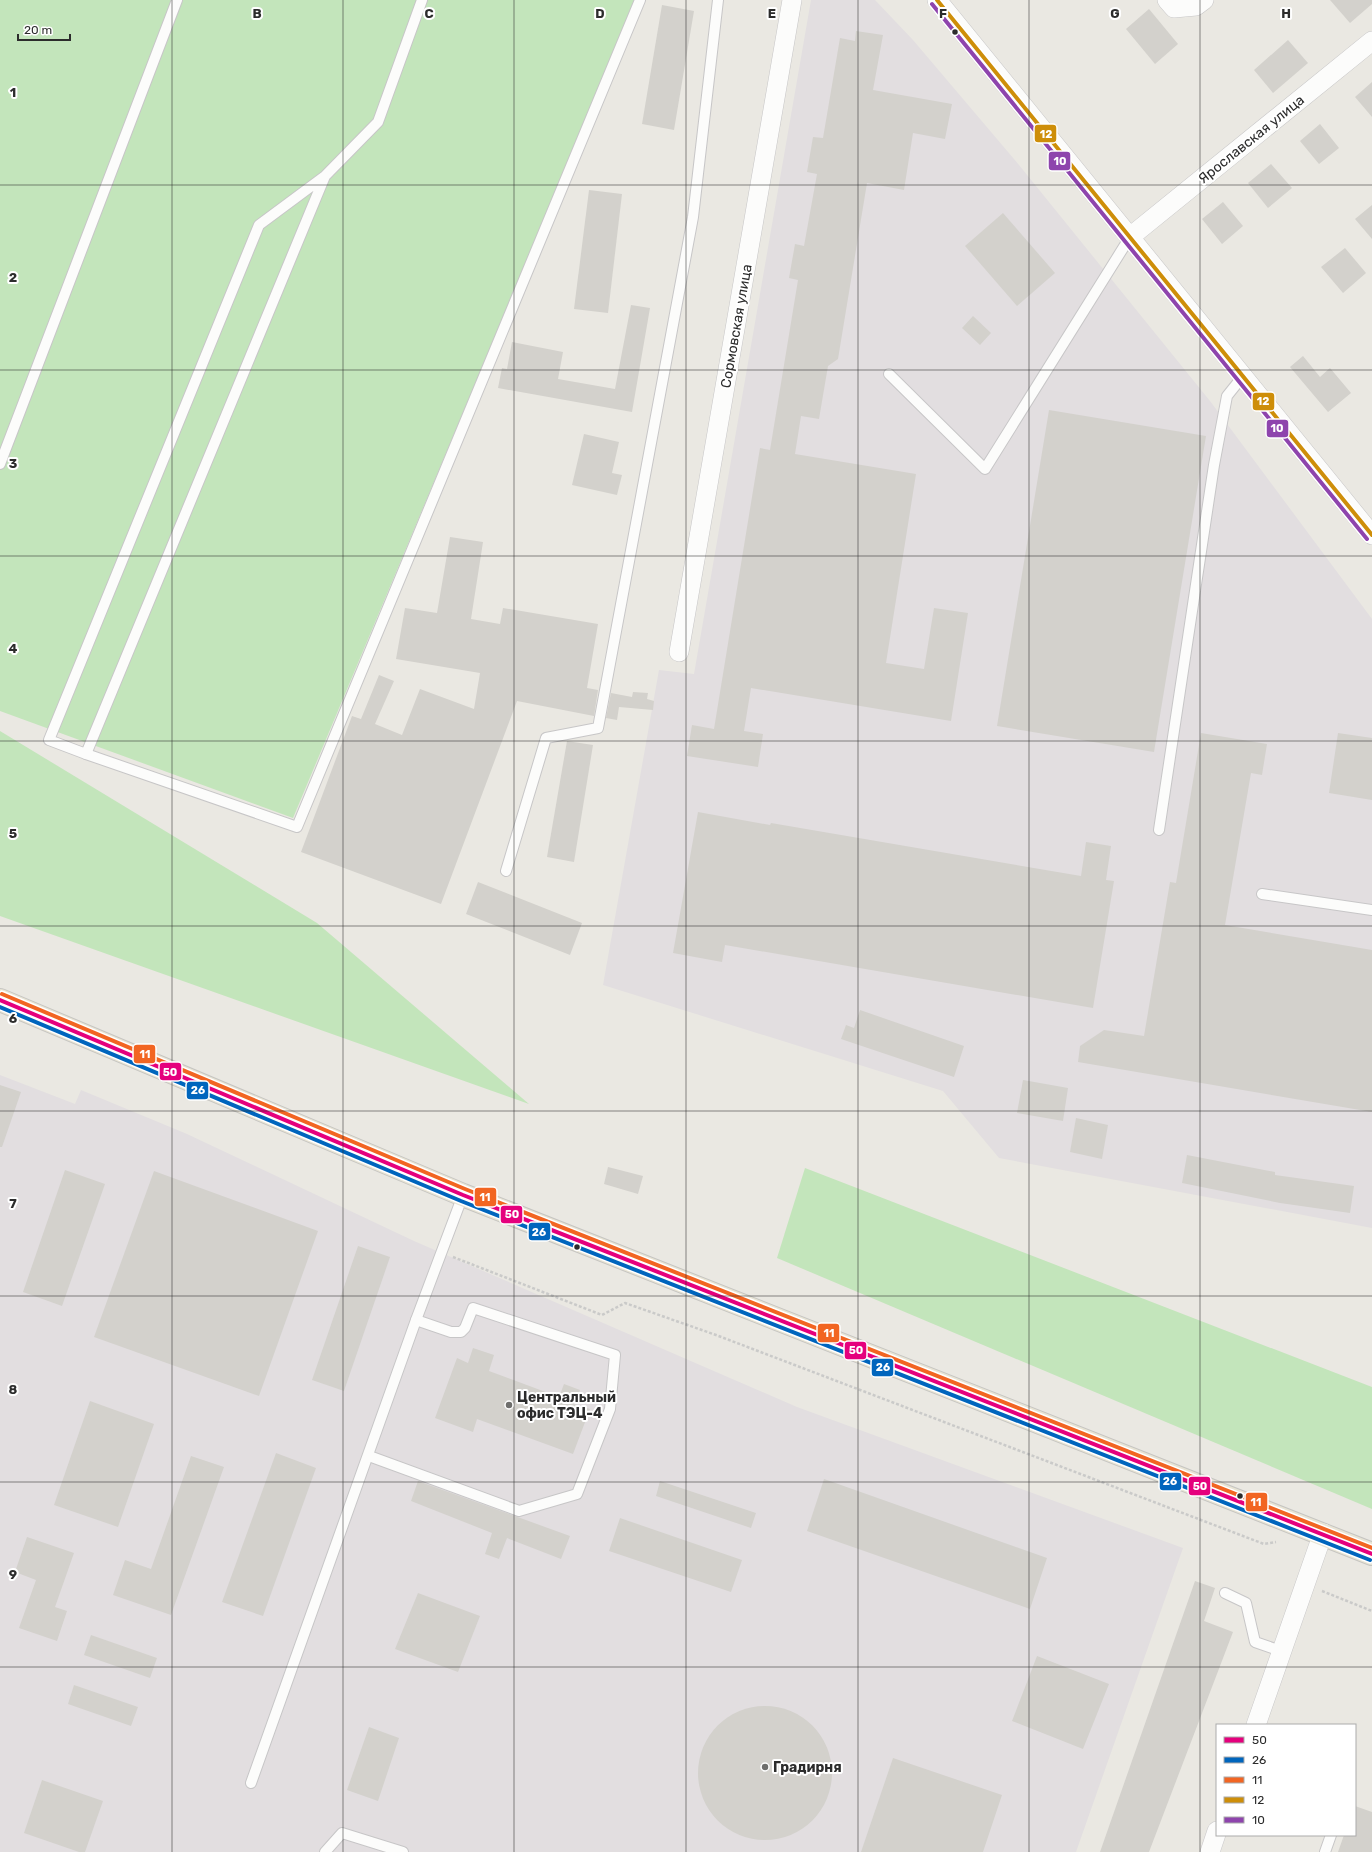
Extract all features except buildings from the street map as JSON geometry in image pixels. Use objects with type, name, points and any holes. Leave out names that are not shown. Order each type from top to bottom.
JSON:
[{"type":"highway","points":[[0,1000],[463,1195],[1323,1533],[1372,1554]]},
{"type":"street","name":"Сормовская улица","points":[[679,652],[792,0]]},
{"type":"street","points":[[937,0],[1372,535]]},
{"type":"street","points":[[1168,0],[1174,8],[1196,6],[1204,0]]},
{"type":"street","name":"Ярославская улица","points":[[1130,237],[1372,41]]},
{"type":"street","points":[[1256,1724],[1323,1533]]},
{"type":"street","points":[[1210,1852],[1216,1834]]},
{"type":"lane","points":[[0,464],[177,0]]},
{"type":"lane","points":[[422,0],[378,122],[325,176],[259,224],[49,740],[297,827],[640,0]]},
{"type":"lane","points":[[506,871],[546,738],[598,728],[693,217],[718,0]]},
{"type":"lane","points":[[86,754],[325,176]]},
{"type":"lane","points":[[889,374],[985,469],[1130,237]]},
{"type":"lane","points":[[1159,830],[1214,465],[1227,396],[1243,376]]},
{"type":"lane","points":[[1262,894],[1372,910]]},
{"type":"lane","points":[[251,1783],[369,1456],[416,1320],[463,1195]]},
{"type":"lane","points":[[369,1456],[519,1511],[577,1494],[610,1409],[615,1355],[473,1308],[462,1332],[451,1332],[416,1320]]},
{"type":"lane","points":[[1225,1593],[1246,1603],[1255,1642],[1281,1651]]},
{"type":"lane","points":[[325,1852],[342,1833],[403,1852]]},
{"type":"lane","points":[[1325,1852],[1331,1836]]},
{"type":"path","points":[[451,1257],[602,1315],[625,1303],[723,1338],[1264,1544],[1276,1542]]},
{"type":"path","points":[[1305,1584],[1372,1611]]},
{"type":"shaded area","points":[[811,0],[875,0],[913,40],[1019,165],[1210,401],[1372,619],[1372,1228],[999,1158],[943,1091],[603,985],[659,670],[694,674]]},
{"type":"shaded area","points":[[0,1075],[75,1104],[81,1090],[187,1134],[414,1241],[797,1407],[1183,1548],[1076,1852],[0,1852]]},
{"type":"green space","points":[[0,0],[636,0],[293,818],[0,711]]},
{"type":"green space","points":[[0,731],[317,923],[529,1104],[0,916]]},
{"type":"green space","points":[[805,1168],[1372,1387],[1372,1509],[777,1258]]},
{"type":"transit line","name":"12","points":[[937,0],[1372,535]]},
{"type":"transit line","name":"10","points":[[932,4],[1367,539]]},
{"type":"transit line","name":"11","points":[[2,994],[465,1189],[1372,1548]]},
{"type":"transit line","name":"50","points":[[0,1000],[463,1195],[1372,1554]]},
{"type":"transit line","name":"26","points":[[0,1007],[461,1201],[1370,1560]]},
{"type":"place","name":"Центральный офис ТЭЦ-4","points":[[509,1405]]},
{"type":"place","name":"Градирня","points":[[765,1767]]}]
